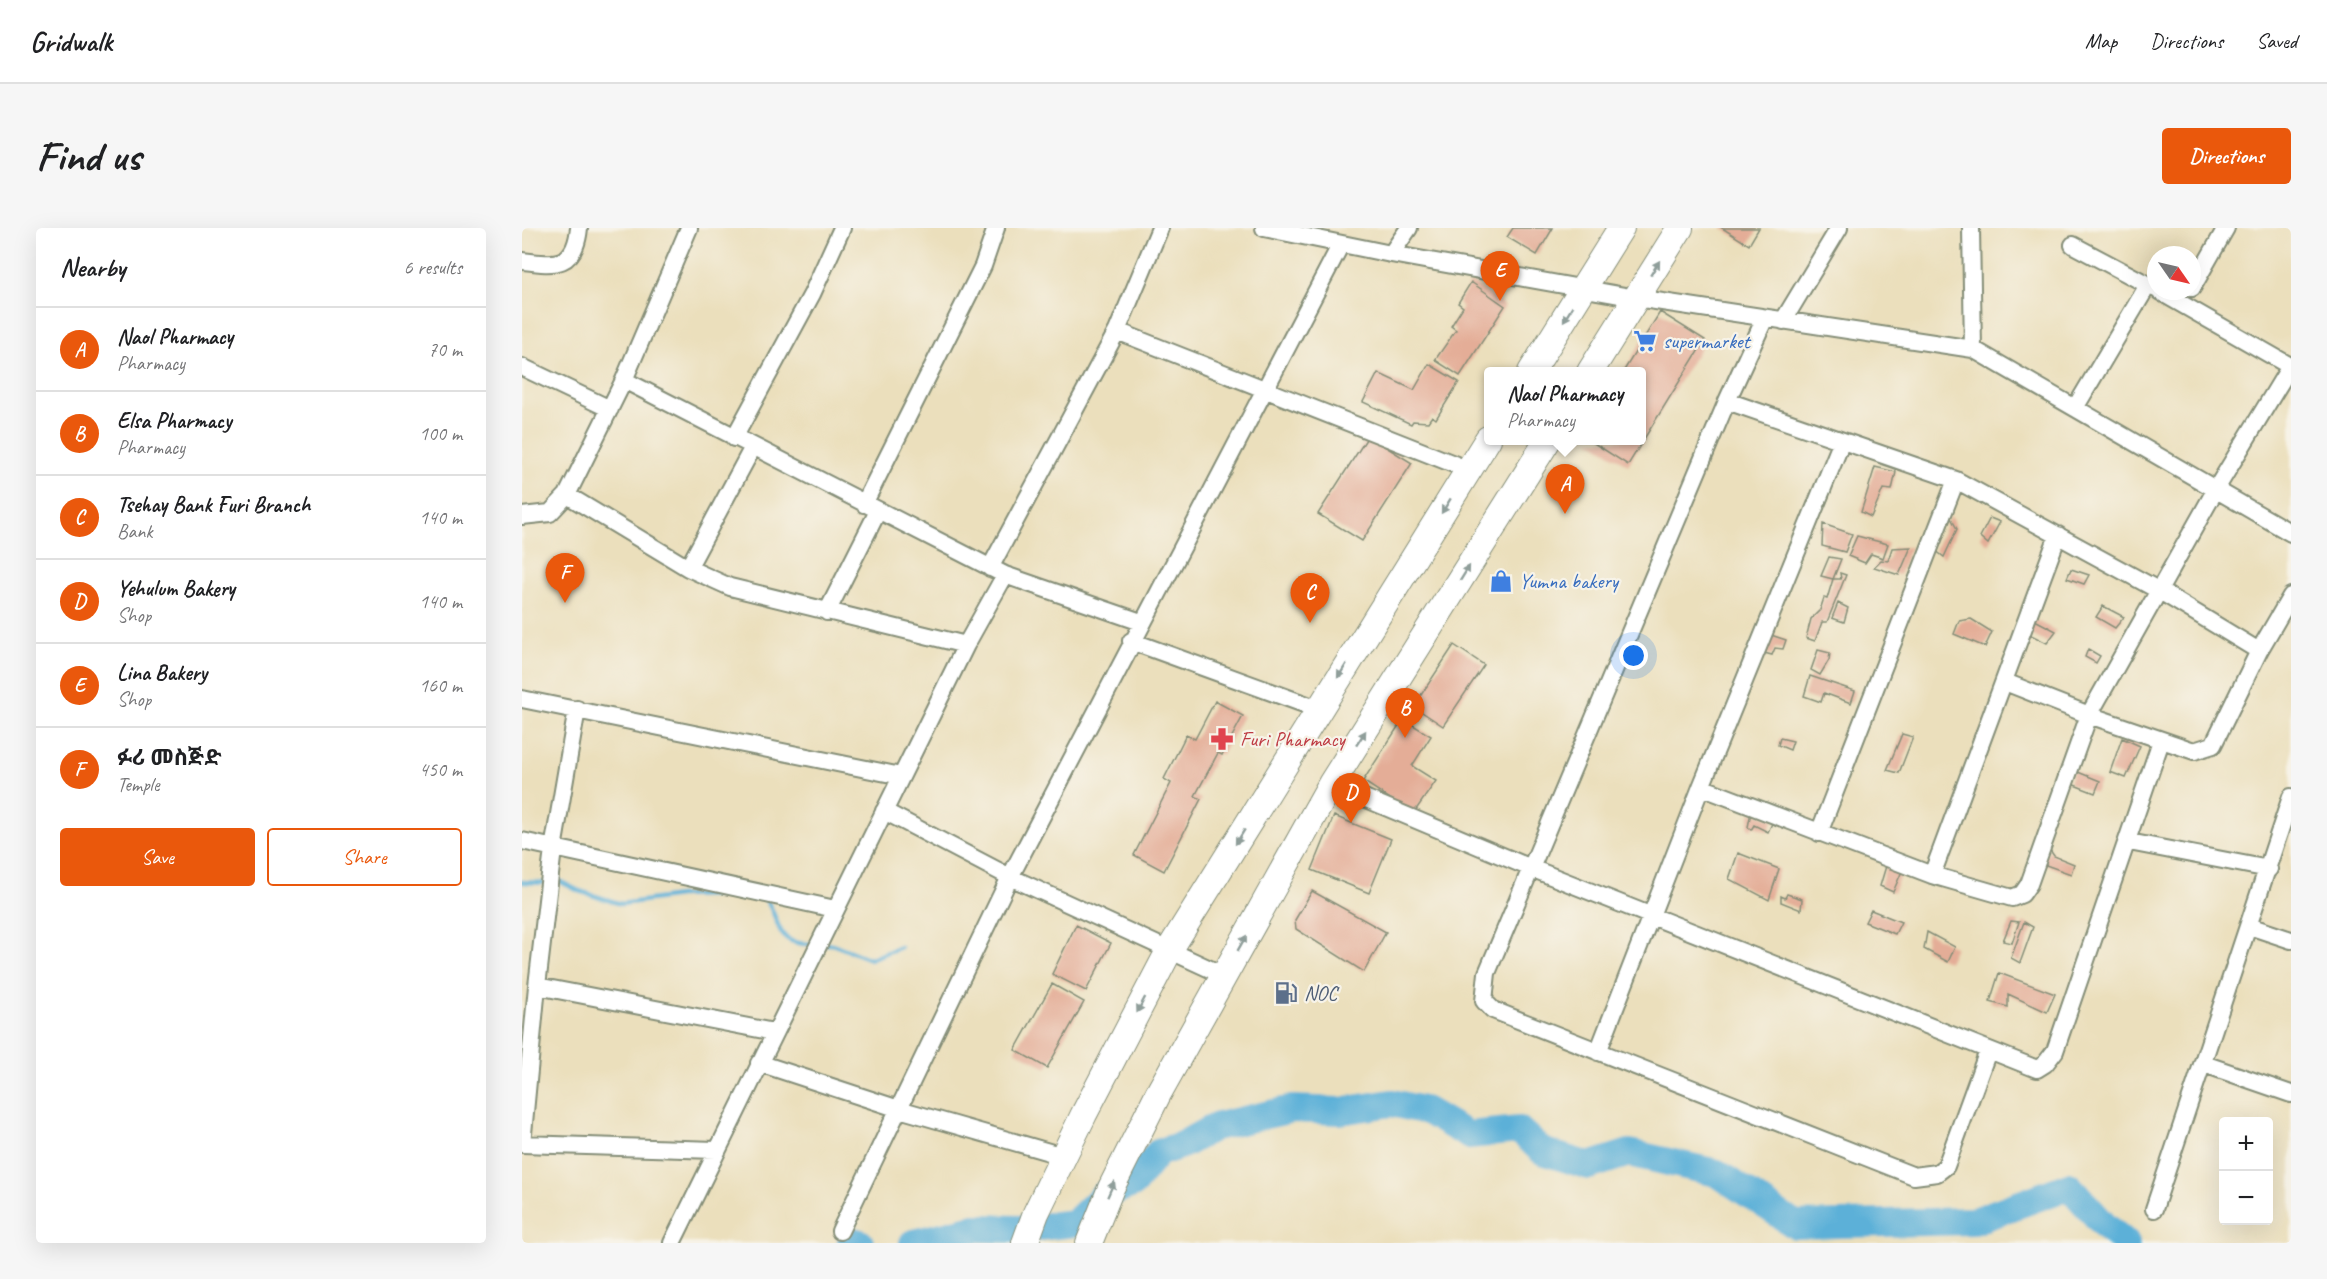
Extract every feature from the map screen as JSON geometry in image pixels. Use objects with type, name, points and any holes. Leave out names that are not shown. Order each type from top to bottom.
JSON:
[{"type":"main road","points":[[1534,367],[1621,228]]},
{"type":"main road","points":[[1593,367],[1680,228]]},
{"type":"main road","points":[[1025,1243],[1064,1156],[1170,950],[1484,445]]},
{"type":"main road","points":[[1089,1243],[1111,1188],[1158,1094],[1332,784],[1545,445]]},
{"type":"street","points":[[522,261],[547,264],[563,262],[572,255],[578,242],[579,228]]},
{"type":"street","points":[[522,516],[550,513],[567,495],[624,380],[689,228]]},
{"type":"street","points":[[734,438],[812,294],[843,228]]},
{"type":"street","points":[[827,612],[871,508],[983,266],[996,228]]},
{"type":"street","points":[[672,1243],[966,645],[997,572],[1117,331],[1160,228]]},
{"type":"street","points":[[1264,228],[1391,254],[1636,298],[1973,348],[2291,533]]},
{"type":"street","points":[[1391,254],[1409,228]]},
{"type":"street","points":[[1783,321],[1839,228]]},
{"type":"street","points":[[1971,228],[1973,348]]},
{"type":"street","points":[[2201,271],[2226,228]]},
{"type":"street","points":[[840,1231],[1010,877],[1131,641],[1341,244]]},
{"type":"street","points":[[2073,245],[2147,284]]},
{"type":"street","points":[[2075,408],[2147,299]]},
{"type":"street","points":[[1701,788],[1932,875],[2013,898],[2022,894],[2029,884],[2089,715],[2216,489],[2291,366],[2197,300]]},
{"type":"street","points":[[1765,318],[1727,401],[1487,973],[1483,989],[1484,1001],[1493,1010],[1914,1176],[1937,1173],[1946,1166],[1988,1051]]},
{"type":"street","points":[[1117,331],[1469,470]]},
{"type":"street","points":[[522,367],[610,409]]},
{"type":"street","points":[[624,380],[997,572],[1141,622]]},
{"type":"street","points":[[1727,401],[1956,480],[2158,590],[2259,651]]},
{"type":"street","points":[[1598,1052],[1701,788],[1842,441]]},
{"type":"street","points":[[688,568],[753,447]]},
{"type":"street","points":[[1819,833],[1956,480]]},
{"type":"street","points":[[567,495],[688,568],[730,587],[966,645]]},
{"type":"street","points":[[1932,875],[2058,535]]},
{"type":"street","points":[[2005,682],[2193,752],[2213,745],[2259,651],[2291,596]]},
{"type":"street","points":[[1131,641],[1318,709]]},
{"type":"street","points":[[522,699],[901,776]]},
{"type":"street","points":[[577,709],[553,849],[522,1144],[716,1150]]},
{"type":"street","points":[[1332,784],[1531,868],[2037,1069],[2045,1064],[2055,1051],[2162,741]]},
{"type":"street","points":[[2154,1209],[2269,869],[2291,797]]},
{"type":"street","points":[[884,811],[1010,877],[1223,975]]},
{"type":"street","points":[[522,841],[835,909]]},
{"type":"street","points":[[2129,842],[2269,869]]},
{"type":"street","points":[[2249,926],[2291,940]]},
{"type":"street","points":[[537,986],[774,1032]]},
{"type":"street","points":[[759,1063],[899,1109],[1064,1156]]},
{"type":"street","points":[[2204,1064],[2291,1094]]},
{"type":"building","points":[[1513,228],[1553,228],[1537,255],[1507,237]]},
{"type":"building","points":[[1722,228],[1759,228],[1749,245]]},
{"type":"building","points":[[1471,282],[1505,306],[1460,376],[1435,360],[1456,330],[1451,326],[1463,307],[1458,303]]},
{"type":"building","points":[[1660,312],[1705,340],[1646,436],[1646,367],[1626,367]]},
{"type":"building","points":[[1429,364],[1459,382],[1436,419],[1432,416],[1428,422],[1413,421],[1411,424],[1363,402],[1378,373],[1414,390]]},
{"type":"building","points":[[1368,436],[1412,463],[1362,541],[1318,514]]},
{"type":"building","points":[[1597,445],[1640,445],[1628,465]]},
{"type":"building","points":[[1875,467],[1896,472],[1892,490],[1883,489],[1871,517],[1861,512]]},
{"type":"building","points":[[1950,516],[1957,529],[1944,557],[1935,550]]},
{"type":"building","points":[[1990,518],[2000,522],[1988,544],[1980,537]]},
{"type":"building","points":[[1823,524],[1852,534],[1845,552],[1822,546]]},
{"type":"building","points":[[1857,536],[1888,544],[1883,558],[1871,554],[1865,563],[1848,556]]},
{"type":"building","points":[[1911,547],[1899,575],[1874,567],[1881,560],[1888,561],[1892,548]]},
{"type":"building","points":[[1829,557],[1841,559],[1833,579],[1821,576]]},
{"type":"building","points":[[2071,569],[2089,575],[2084,584],[2067,578]]},
{"type":"building","points":[[1840,573],[1846,575],[1827,622],[1822,622],[1815,641],[1806,638],[1811,619],[1820,610],[1824,598],[1827,599],[1833,579],[1841,579]]},
{"type":"building","points":[[1838,603],[1848,608],[1844,622],[1832,618]]},
{"type":"building","points":[[2103,606],[2124,617],[2115,628],[2096,617]]},
{"type":"building","points":[[1971,619],[1992,632],[1985,647],[1954,634],[1959,621]]},
{"type":"building","points":[[2033,619],[2056,631],[2047,643],[2027,633]]},
{"type":"building","points":[[1771,635],[1786,640],[1783,649],[1775,648],[1772,655],[1764,653]]},
{"type":"building","points":[[1454,645],[1484,665],[1443,726],[1417,706],[1419,698]]},
{"type":"building","points":[[2088,649],[2100,656],[2096,663],[2085,657]]},
{"type":"building","points":[[1818,650],[1830,653],[1829,660],[1820,675],[1811,670]]},
{"type":"building","points":[[1810,676],[1855,691],[1851,703],[1824,693],[1821,702],[1804,696]]},
{"type":"building","points":[[1215,701],[1243,716],[1222,755],[1218,753],[1195,796],[1201,799],[1164,871],[1134,855],[1171,783],[1164,779],[1186,735],[1195,739]]},
{"type":"building","points":[[1403,719],[1431,736],[1412,766],[1436,781],[1413,814],[1363,781]]},
{"type":"building","points":[[1902,734],[1913,737],[1899,773],[1887,770]]},
{"type":"building","points":[[1780,738],[1793,741],[1790,750],[1778,745]]},
{"type":"building","points":[[2122,738],[2140,746],[2126,778],[2110,772]]},
{"type":"building","points":[[2073,770],[2100,781],[2095,793],[2069,783]]},
{"type":"building","points":[[1751,812],[1774,819],[1768,832],[1754,825],[1751,830],[1748,827]]},
{"type":"building","points":[[1334,816],[1391,839],[1369,893],[1312,870]]},
{"type":"building","points":[[2050,850],[2054,856],[2074,864],[2071,874],[2040,863]]},
{"type":"building","points":[[1738,853],[1779,869],[1769,900],[1729,879]]},
{"type":"building","points":[[1886,866],[1902,871],[1893,892],[1880,886]]},
{"type":"building","points":[[1312,891],[1386,932],[1364,972],[1296,929],[1295,920]]},
{"type":"building","points":[[1787,894],[1802,899],[1801,910],[1781,902],[1781,896],[1785,898]]},
{"type":"building","points":[[1871,910],[1901,922],[1895,934],[1865,922]]},
{"type":"building","points":[[2011,921],[2019,922],[2012,943],[2003,941]]},
{"type":"building","points":[[2024,922],[2033,927],[2020,963],[2011,958]]},
{"type":"building","points":[[1076,925],[1111,943],[1086,991],[1052,974]]},
{"type":"building","points":[[1927,932],[1955,947],[1948,962],[1924,949]]},
{"type":"building","points":[[1999,973],[2055,994],[2047,1012],[2008,994],[2008,1007],[1990,1002]]},
{"type":"building","points":[[1052,984],[1084,1002],[1047,1068],[1015,1050]]},
{"type":"waterway","points":[[553,878],[579,891],[621,904],[679,896],[717,895],[727,892]]},
{"type":"waterway","points":[[522,882],[543,883]]},
{"type":"waterway","points":[[765,898],[781,932],[786,937],[802,944],[816,944]]},
{"type":"waterway","points":[[824,944],[832,944],[870,959],[900,947]]},
{"type":"waterway","points":[[913,1243],[974,1228],[1021,1229],[1075,1223],[1104,1195],[1133,1184],[1158,1153],[1184,1144],[1214,1127],[1292,1109],[1340,1111],[1392,1103],[1427,1111],[1468,1135],[1519,1130],[1542,1151],[1589,1166],[1629,1153],[1717,1173],[1795,1225],[1974,1221],[2069,1186],[2105,1226],[2126,1243]]},
{"type":"waterway","points":[[851,1243],[853,1241],[860,1243]]},
{"type":"place","name":"Lina Bakery","points":[[1500,301]]},
{"type":"place","name":"supermarket","points":[[1645,341]]},
{"type":"place","name":"Naol Pharmacy","points":[[1565,514]]},
{"type":"place","name":"Yumna bakery","points":[[1501,581]]},
{"type":"place","name":"ፉሪ መስጅድ","points":[[565,603]]},
{"type":"place","name":"Tsehay Bank Furi Branch","points":[[1310,623]]},
{"type":"place","name":"Elsa Pharmacy","points":[[1405,738]]},
{"type":"place","name":"Furi Pharmacy","points":[[1222,739]]},
{"type":"place","name":"Yehulum Bakery","points":[[1351,823]]},
{"type":"place","name":"NOC","points":[[1286,993]]}]
